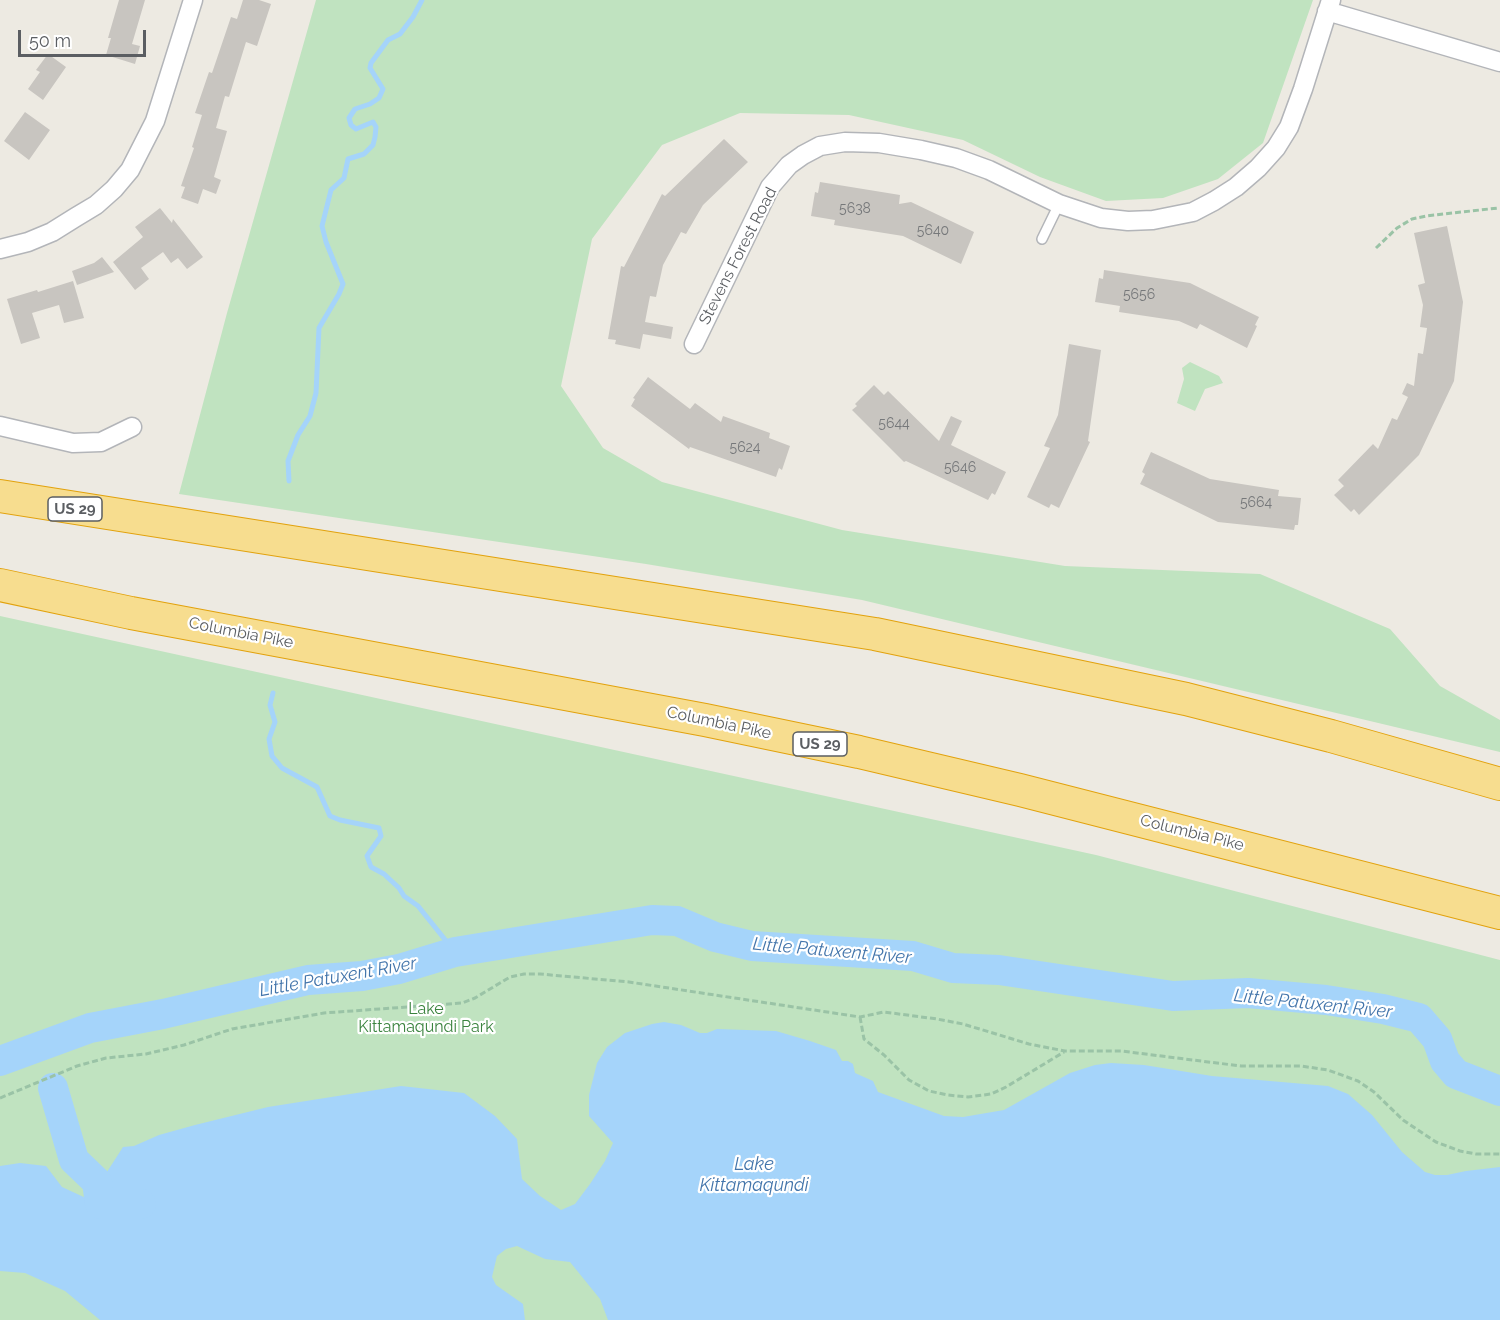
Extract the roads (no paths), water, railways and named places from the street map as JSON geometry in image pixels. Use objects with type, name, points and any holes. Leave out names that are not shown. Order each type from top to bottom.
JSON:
[{"type":"highway","name":"US 29","points":[[0,496],[875,634],[1185,699],[1331,736],[1500,784]]},
{"type":"highway","name":"Columbia Pike","points":[[0,585],[131,613],[705,720],[859,752],[1031,792],[1500,913]]},
{"type":"street","points":[[0,249],[28,242],[96,205],[130,170],[155,121],[193,0]]},
{"type":"street","name":"Stevens Forest Road","points":[[694,344],[770,187],[789,165],[820,146],[845,142],[879,143],[956,158],[1000,174],[1059,204],[1101,218],[1128,221],[1153,220],[1193,212],[1214,201],[1236,187],[1276,148],[1289,127],[1329,6],[1500,62]]},
{"type":"street","points":[[0,426],[73,442],[101,442],[132,427]]},
{"type":"lane","points":[[1042,239],[1059,204]]},
{"type":"water","name":"Lake Kittamaqundi","points":[[664,1022],[681,1025],[700,1033],[717,1029],[776,1031],[810,1041],[836,1050],[842,1061],[853,1064],[855,1073],[873,1081],[878,1092],[944,1116],[963,1117],[1004,1110],[1070,1073],[1095,1065],[1111,1063],[1144,1065],[1212,1076],[1328,1086],[1348,1094],[1372,1115],[1402,1152],[1425,1172],[1447,1175],[1500,1167],[1500,1320],[608,1320],[600,1299],[570,1262],[545,1259],[517,1246],[506,1249],[497,1256],[492,1277],[496,1285],[523,1304],[525,1320],[100,1320],[65,1291],[25,1273],[0,1271],[0,1166],[20,1163],[46,1166],[62,1187],[99,1204],[105,1175],[123,1147],[134,1146],[159,1135],[195,1125],[268,1107],[401,1086],[464,1093],[495,1116],[517,1139],[522,1179],[540,1196],[561,1210],[575,1204],[605,1161],[613,1143],[589,1116],[589,1095],[597,1063],[607,1047],[625,1033]]},
{"type":"waterway","points":[[289,481],[288,461],[298,435],[310,416],[316,393],[319,328],[343,284],[322,226],[331,190],[344,178],[348,159],[364,154],[373,145],[375,137],[376,127],[373,122],[356,129],[351,125],[349,118],[355,109],[379,98],[383,89],[370,68],[371,63],[388,40],[400,34],[422,0]]},
{"type":"waterway","points":[[273,693],[270,705],[275,722],[269,739],[272,756],[282,768],[317,787],[330,816],[379,828],[381,836],[367,856],[371,867],[384,874],[404,896],[418,906],[455,952]]},
{"type":"waterway","name":"Little Patuxent River","points":[[0,1061],[90,1028],[163,1014],[308,980],[362,976],[399,969],[455,952],[652,920],[677,921],[715,937],[752,946],[913,956],[953,968],[999,970],[1173,996],[1248,993],[1326,1000],[1383,1009],[1419,1018],[1437,1039],[1445,1061],[1456,1074],[1500,1091]]},
{"type":"waterway","points":[[53,1088],[74,1160],[97,1182],[100,1204],[141,1204]]},
{"type":"park label","name":"Lake Kittamaqundi Park","points":[[426,1018]]}]
